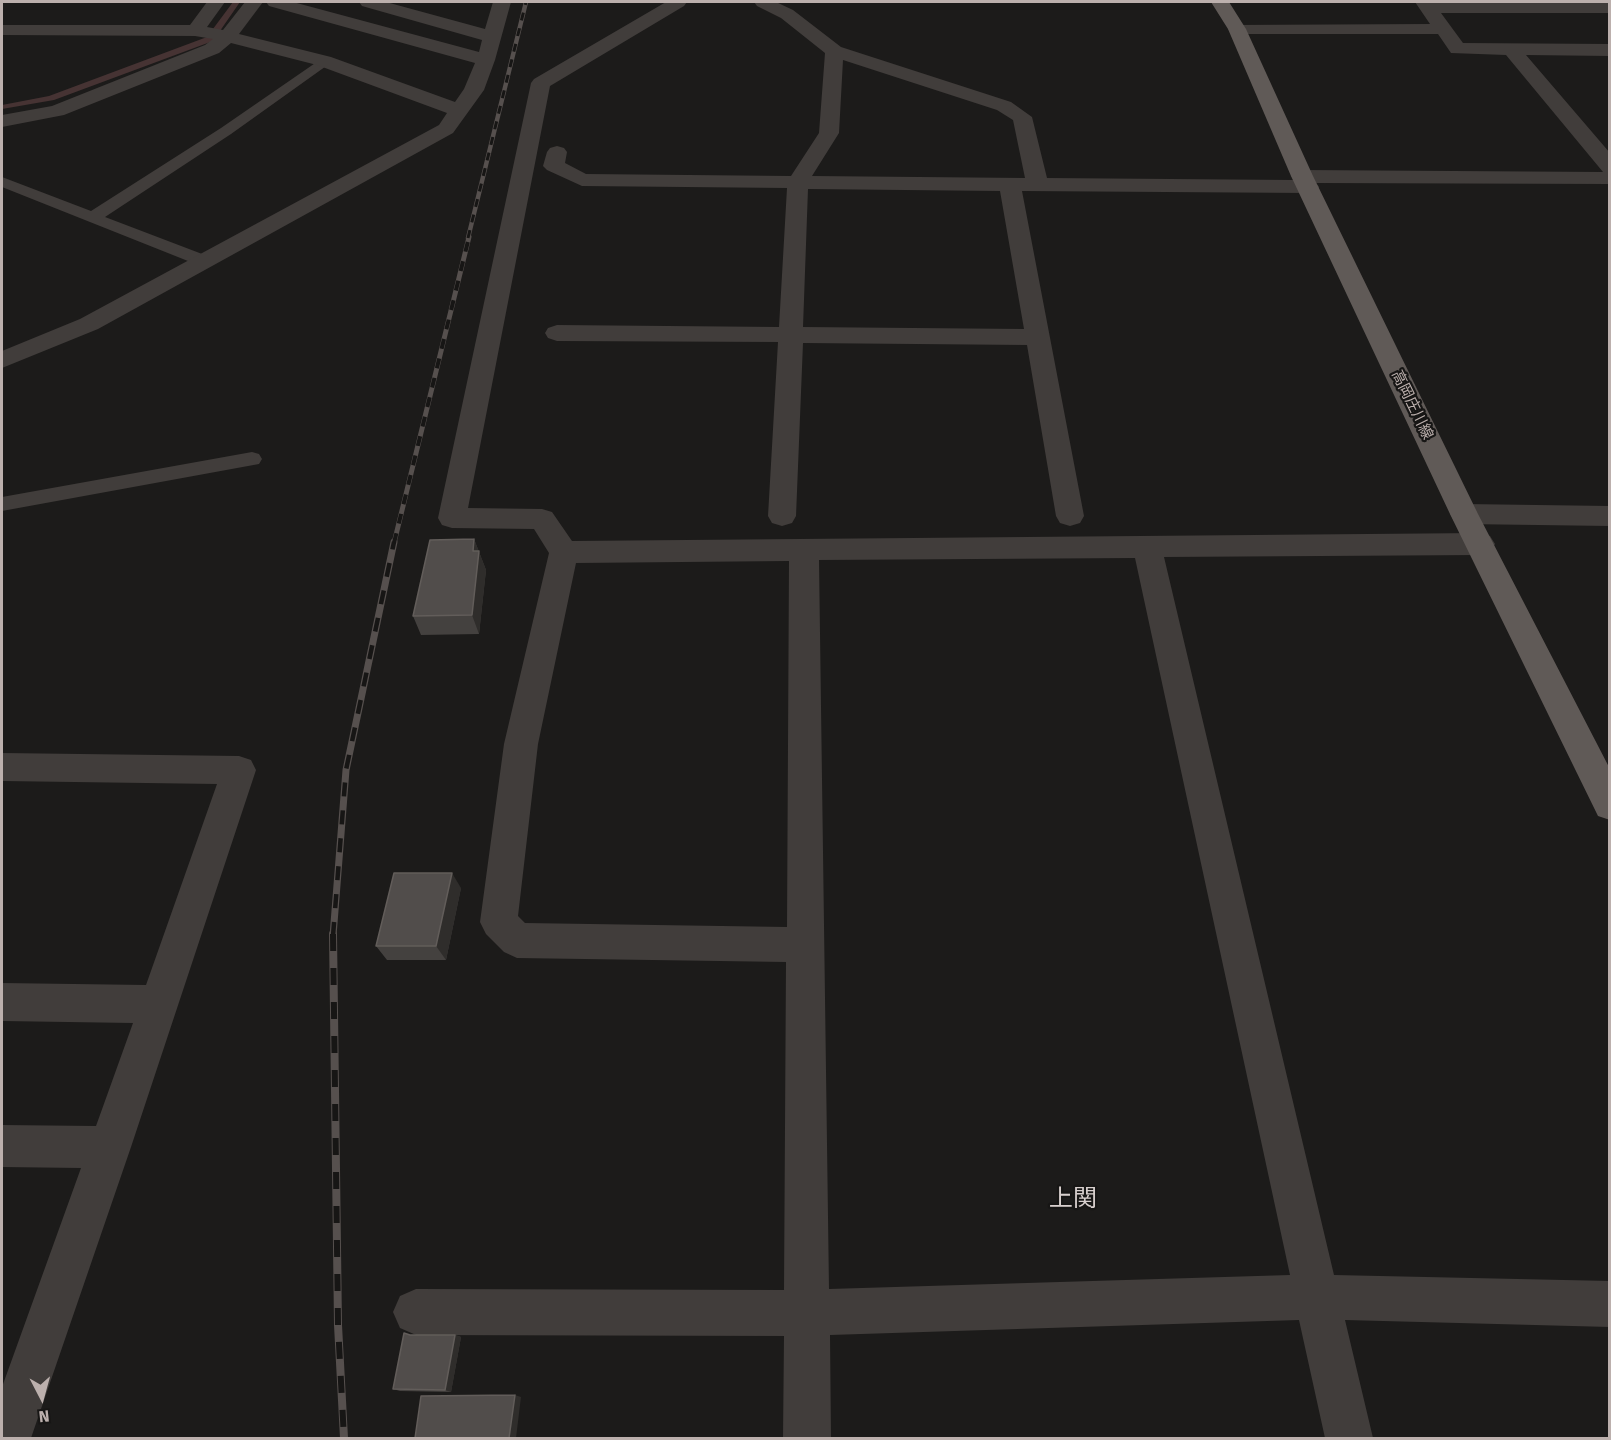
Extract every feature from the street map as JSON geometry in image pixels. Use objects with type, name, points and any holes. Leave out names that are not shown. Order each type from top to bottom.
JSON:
[{"type":"main road","name":"高岡庄川線","points":[[1220,2],[1237,28],[1305,181],[1464,514],[1607,796]]},
{"type":"street","points":[[197,31],[216,2]]},
{"type":"street","points":[[2,121],[57,111],[212,50],[227,36],[254,2]]},
{"type":"street","points":[[275,2],[486,60]]},
{"type":"street","points":[[368,2],[493,37]]},
{"type":"street","points":[[2,360],[89,324],[447,129],[474,90],[486,60],[502,2]]},
{"type":"street","points":[[678,2],[541,82],[452,518],[542,519],[564,552],[521,744],[499,922],[517,940],[806,945]]},
{"type":"street","points":[[763,2],[787,14],[834,51],[1005,106],[1022,117],[1037,183]]},
{"type":"street","points":[[1426,5],[1610,8]]},
{"type":"street","points":[[1426,5],[1458,49],[1610,50]]},
{"type":"street","points":[[1237,28],[1443,29]]},
{"type":"street","points":[[2,30],[197,31],[227,36],[324,61],[460,111]]},
{"type":"street","points":[[2,45],[56,30]]},
{"type":"street","points":[[1510,49],[1610,167]]},
{"type":"street","points":[[782,516],[798,181],[829,133],[834,51]]},
{"type":"street","points":[[557,152],[554,166],[582,180],[1037,183],[1610,178]]},
{"type":"street","points":[[1010,183],[1040,337],[1070,516]]},
{"type":"street","points":[[557,333],[1040,337]]},
{"type":"street","points":[[1464,514],[1610,516]]},
{"type":"street","points":[[564,552],[1480,544]]},
{"type":"street","points":[[1147,547],[1349,1438]]},
{"type":"street","points":[[804,551],[807,1438]]},
{"type":"street","points":[[2,767],[239,770],[110,1147],[12,1394],[7,1438]]},
{"type":"street","points":[[2,1002],[159,1005]]},
{"type":"street","points":[[2,1146],[110,1147]]},
{"type":"street","points":[[416,1312],[807,1313],[1316,1297],[1610,1304]]},
{"type":"lane","points":[[92,218],[226,131],[324,61]]},
{"type":"lane","points":[[2,182],[204,261]]},
{"type":"lane","points":[[2,504],[252,459]]},
{"type":"building","points":[[474,539],[473,551],[479,551],[472,615],[413,616],[430,540]]},
{"type":"building","points":[[394,873],[452,873],[436,946],[376,946]]},
{"type":"building","points":[[404,1333],[455,1335],[445,1390],[393,1389]]},
{"type":"building","points":[[515,1395],[509,1438],[415,1438],[421,1396]]},
{"type":"waterway","points":[[2,107],[51,98],[210,39],[236,2]]},
{"type":"railway","points":[[468,238],[526,2]]},
{"type":"railway","points":[[394,543],[469,237]]},
{"type":"railway","points":[[333,936],[346,770],[394,542]]},
{"type":"railway","points":[[333,936],[338,1325],[344,1438]]},
{"type":"district","name":"上関","points":[[1073,1199]]}]
